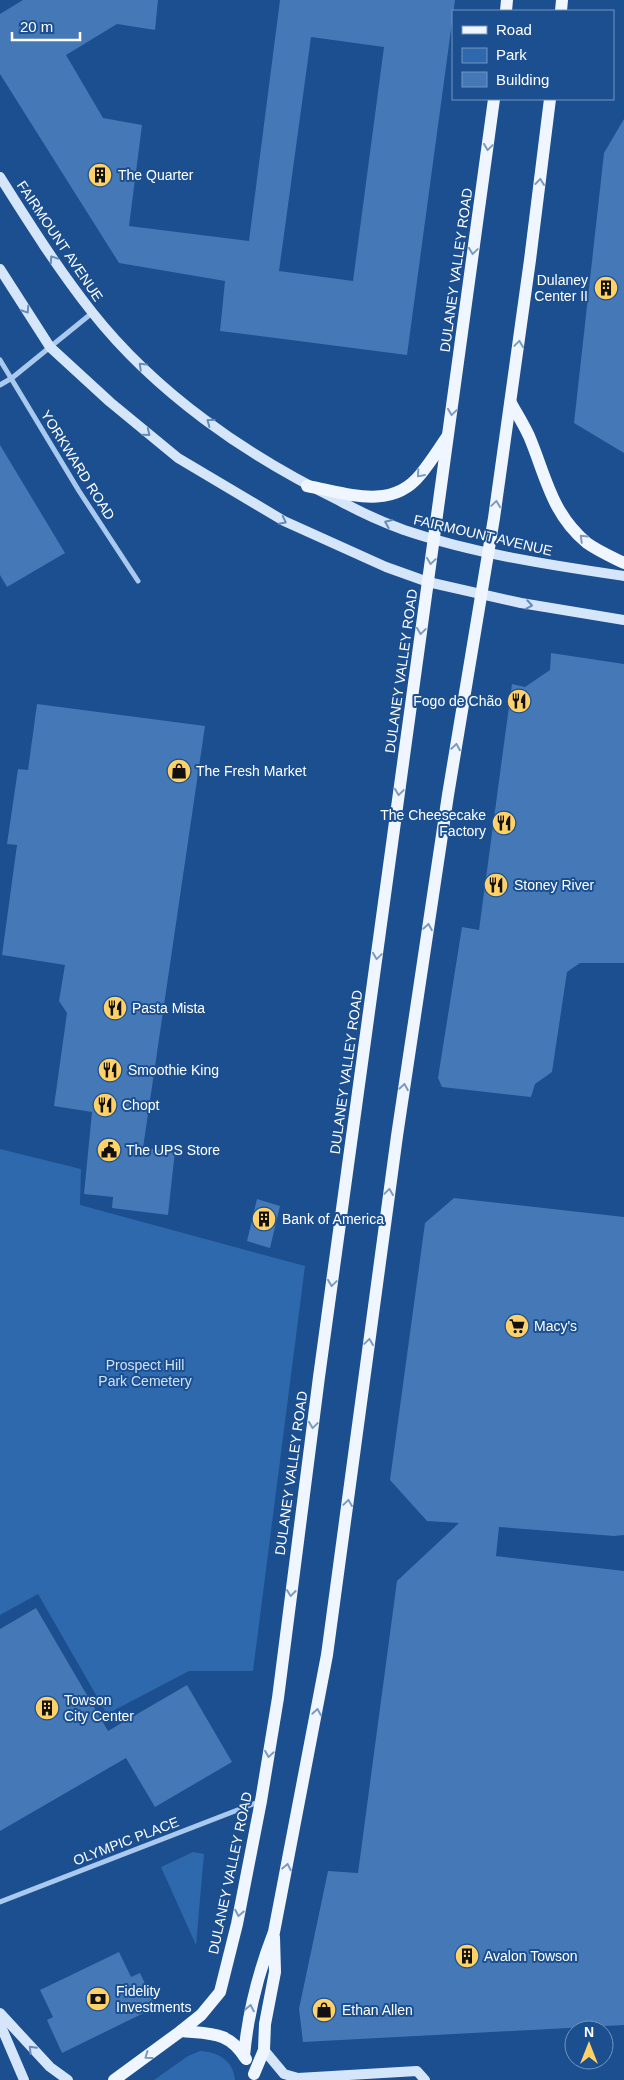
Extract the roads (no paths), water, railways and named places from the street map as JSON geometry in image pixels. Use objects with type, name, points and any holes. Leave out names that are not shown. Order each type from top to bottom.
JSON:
[{"type":"main road","name":"DULANEY VALLEY ROAD","points":[[114,2080],[182,2032],[200,2016],[220,1992],[237,1924],[261,1801],[278,1698],[319,1377],[494,100]]},
{"type":"main road","points":[[244,2056],[246,2026],[251,2001],[261,1966],[274,1932],[327,1655],[396,1136],[511,403],[550,100]]},
{"type":"main road","name":"FAIRMOUNT AVENUE","points":[[0,177],[55,262],[92,313],[126,351],[166,389],[242,446],[308,486],[394,526],[434,540],[527,562],[624,576]]},
{"type":"main road","points":[[0,269],[50,347],[110,402],[178,458],[235,494],[322,539],[386,567],[428,582],[481,595],[624,620]]},
{"type":"main road","points":[[511,403],[529,436],[545,483],[556,506],[570,525],[588,544],[624,564]]},
{"type":"main road","points":[[308,486],[374,498],[392,494],[409,486],[419,476],[448,435]]},
{"type":"main road","points":[[255,2077],[264,2050],[265,2024],[275,1972],[274,1932]]},
{"type":"main road","points":[[0,2014],[50,2067],[68,2080]]},
{"type":"main road","points":[[0,2024],[24,2080]]},
{"type":"main road","points":[[182,2032],[208,2033],[229,2038],[244,2056],[255,2077]]},
{"type":"main road","points":[[264,2050],[284,2074],[298,2078],[417,2071],[425,2080]]},
{"type":"street","points":[[0,385],[12,378],[92,313]]},
{"type":"street","name":"YORKWARD ROAD","points":[[0,360],[79,491],[138,581]]},
{"type":"street","name":"OLYMPIC PLACE","points":[[0,1902],[261,1801]]},
{"type":"place","name":"The Quarter","points":[[100,175]]},
{"type":"place","name":"Dulaney Center II","points":[[606,288]]},
{"type":"place","name":"Fogo de Chão","points":[[519,701]]},
{"type":"place","name":"The Fresh Market","points":[[179,771]]},
{"type":"place","name":"The Cheesecake Factory","points":[[504,823]]},
{"type":"place","name":"Stoney River","points":[[496,885]]},
{"type":"place","name":"Pasta Mista","points":[[115,1008]]},
{"type":"place","name":"Smoothie King","points":[[110,1070]]},
{"type":"place","name":"Chopt","points":[[105,1105]]},
{"type":"place","name":"The UPS Store","points":[[109,1150]]},
{"type":"place","name":"Bank of America","points":[[264,1219]]},
{"type":"place","name":"Macy's","points":[[517,1326]]},
{"type":"place","name":"Towson City Center","points":[[47,1708]]},
{"type":"place","name":"Avalon Towson","points":[[467,1956]]},
{"type":"place","name":"Fidelity Investments","points":[[98,1999]]},
{"type":"place","name":"Ethan Allen","points":[[324,2010]]},
{"type":"park label","name":"Prospect Hill Park Cemetery","points":[[145,1374]]}]
